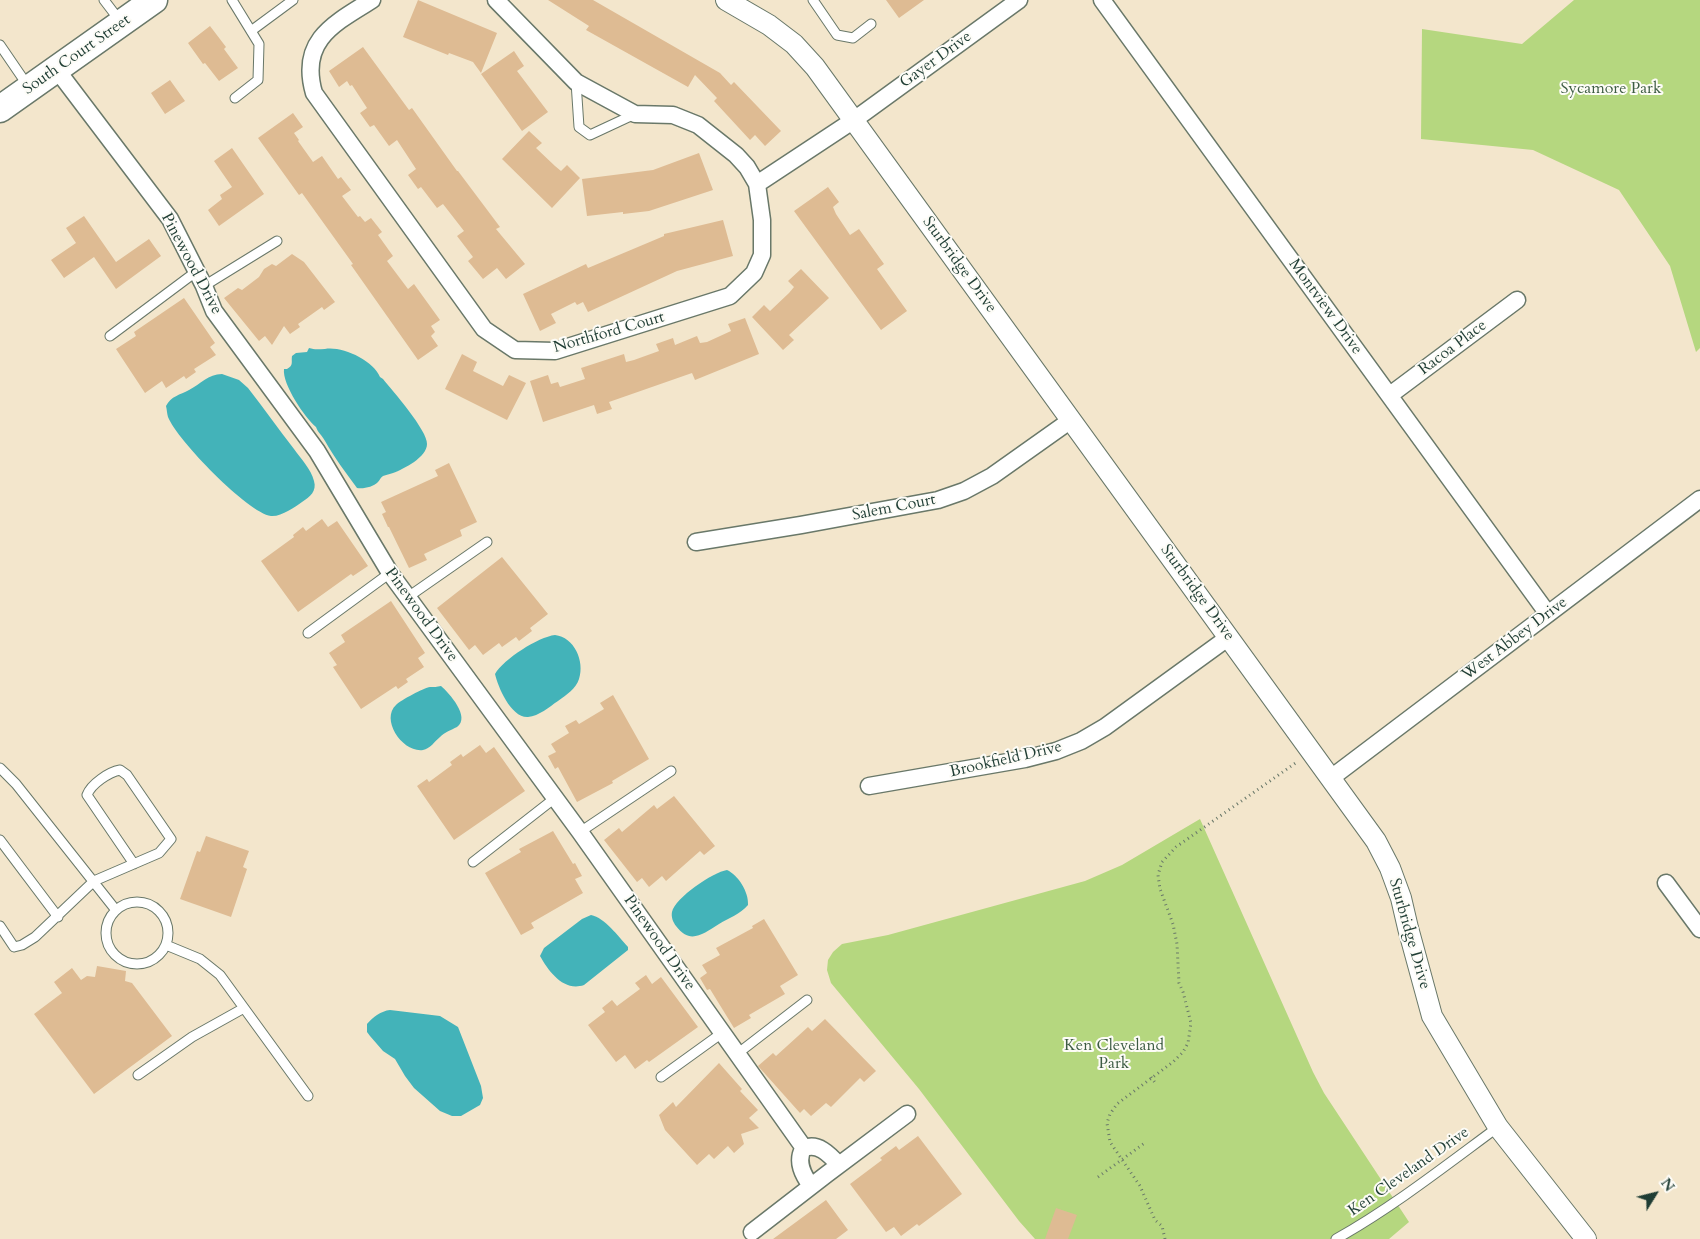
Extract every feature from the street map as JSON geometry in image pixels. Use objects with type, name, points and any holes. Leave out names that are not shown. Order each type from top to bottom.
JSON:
[{"type":"main road","name":"South Court Street","points":[[0,110],[154,0]]},
{"type":"street","name":"Northford Court","points":[[372,0],[333,25],[322,35],[314,48],[310,64],[310,79],[314,93],[484,329],[514,350],[555,351],[730,296],[754,273],[762,255],[762,220],[757,184]]},
{"type":"street","points":[[496,0],[576,82],[635,114],[673,114],[698,125],[736,155],[747,167],[757,184],[854,120]]},
{"type":"street","name":"Sturbridge Drive","points":[[726,0],[747,5],[794,44],[815,67],[1376,841],[1390,868],[1401,898],[1432,1016],[1498,1127],[1586,1239]]},
{"type":"street","name":"Gayer Drive","points":[[854,120],[1019,0]]},
{"type":"street","name":"Montview Drive","points":[[1102,0],[1548,614]]},
{"type":"street","name":"Pinewood Drive","points":[[57,70],[170,219],[200,278],[214,312],[317,451],[390,573],[580,832],[804,1148]]},
{"type":"street","name":"Racoa Place","points":[[1390,395],[1517,300]]},
{"type":"street","name":"Salem Court","points":[[696,542],[801,526],[938,500],[964,491],[992,476],[1072,420]]},
{"type":"street","name":"West Abbey Drive","points":[[1331,778],[1700,499]]},
{"type":"street","name":"Brookfield Drive","points":[[869,786],[1025,759],[1056,751],[1081,741],[1105,728],[1228,637]]},
{"type":"street","points":[[1666,883],[1700,929]]},
{"type":"street","points":[[752,1232],[907,1114]]},
{"type":"street","points":[[811,1186],[804,1177],[800,1160],[804,1148],[813,1146],[821,1149],[839,1165]]},
{"type":"lane","points":[[104,0],[121,24]]},
{"type":"lane","points":[[251,31],[293,0]]},
{"type":"lane","points":[[813,0],[837,35],[853,38],[871,24]]},
{"type":"lane","points":[[235,1],[259,44],[258,80],[235,98]]},
{"type":"lane","points":[[0,44],[29,88]]},
{"type":"lane","points":[[576,82],[579,127],[590,135],[635,114]]},
{"type":"lane","points":[[110,336],[200,278],[277,241]]},
{"type":"lane","points":[[408,597],[487,542]]},
{"type":"lane","points":[[308,633],[390,573]]},
{"type":"lane","points":[[0,768],[16,784],[115,909]]},
{"type":"lane","points":[[0,926],[14,947],[22,945],[35,937],[58,917],[94,881],[134,864],[159,853],[171,839],[127,775],[120,770],[114,771],[89,789],[87,795],[134,864]]},
{"type":"lane","points":[[580,832],[671,771]]},
{"type":"lane","points":[[473,862],[555,798]]},
{"type":"lane","points":[[0,840],[58,917]]},
{"type":"lane","points":[[134,901],[145,902],[155,907],[162,914],[167,924],[166,945],[161,954],[143,964],[123,962],[114,956],[108,947],[105,927],[115,909],[134,901]]},
{"type":"lane","points":[[166,945],[200,960],[220,975],[308,1096]]},
{"type":"lane","points":[[737,1054],[807,1000]]},
{"type":"lane","points":[[138,1075],[192,1037],[244,1008]]},
{"type":"lane","points":[[661,1077],[722,1033]]},
{"type":"lane","name":"Ken Cleveland Drive","points":[[1336,1239],[1363,1224],[1398,1200],[1498,1127]]},
{"type":"path","points":[[1165,1239],[1162,1226],[1155,1220],[1140,1186],[1110,1142],[1106,1123],[1117,1104],[1183,1052],[1188,1043],[1191,1023],[1179,984],[1177,944],[1173,924],[1160,889],[1158,875],[1162,862],[1176,847],[1262,785],[1312,752]]},
{"type":"path","points":[[1151,1077],[1156,1084]]},
{"type":"path","points":[[1098,1178],[1146,1142]]},
{"type":"green space","name":"Sycamore Park","points":[[1574,0],[1700,0],[1700,348],[1696,352],[1670,266],[1619,190],[1533,150],[1421,139],[1422,29],[1522,44]]},
{"type":"green space","name":"Ken Cleveland Park","points":[[1200,819],[1313,1072],[1324,1093],[1409,1222],[1389,1239],[1035,1239],[1019,1221],[919,1089],[831,983],[827,970],[828,960],[833,952],[842,944],[888,935],[1085,881],[1122,865]]},
{"type":"water","points":[[309,348],[348,352],[371,365],[422,430],[427,444],[426,449],[419,458],[403,469],[383,476],[374,485],[357,488],[290,392],[284,375],[284,369],[291,366],[292,356],[296,353],[307,352]]},
{"type":"water","points":[[222,374],[239,380],[248,388],[311,472],[315,488],[310,496],[292,509],[271,516],[260,512],[246,502],[198,458],[174,428],[168,417],[166,406],[173,398],[209,377]]},
{"type":"water","points":[[555,635],[568,640],[576,651],[580,665],[578,683],[544,711],[528,717],[522,716],[516,713],[506,701],[495,674],[513,656],[531,644]]},
{"type":"water","points":[[441,686],[457,705],[462,717],[461,723],[442,735],[430,747],[423,750],[415,750],[401,741],[396,734],[392,727],[392,711],[396,705],[413,694],[430,687]]},
{"type":"water","points":[[727,870],[742,884],[747,895],[748,905],[702,934],[692,936],[681,932],[672,918],[675,906],[695,886],[713,875]]},
{"type":"water","points":[[591,915],[611,928],[628,947],[628,950],[584,985],[570,986],[553,974],[540,956],[544,948],[582,919]]},
{"type":"water","points":[[390,1010],[440,1016],[458,1027],[481,1086],[483,1098],[480,1105],[461,1116],[452,1116],[440,1111],[414,1088],[395,1059],[383,1051],[367,1032],[367,1024],[372,1019],[380,1013]]},
{"type":"building","points":[[418,0],[497,33],[481,73],[473,62],[449,53],[448,55],[403,37]]},
{"type":"building","points":[[548,0],[593,0],[720,73],[731,85],[734,82],[781,131],[765,146],[755,135],[750,140],[714,101],[717,98],[695,75],[688,87],[586,30],[589,26]]},
{"type":"building","points":[[886,0],[924,0],[899,18]]},
{"type":"building","points":[[210,26],[226,47],[224,49],[238,68],[219,81],[205,63],[203,64],[188,43]]},
{"type":"building","points":[[363,47],[409,110],[412,108],[500,227],[496,229],[525,264],[506,279],[497,268],[483,279],[468,261],[473,257],[457,236],[464,231],[443,204],[437,208],[421,187],[418,189],[408,175],[416,169],[397,140],[389,146],[374,125],[370,127],[360,113],[367,108],[352,85],[350,86],[347,81],[339,87],[329,71]]},
{"type":"building","points":[[514,51],[524,66],[517,71],[548,112],[522,131],[481,74]]},
{"type":"building","points":[[170,80],[185,101],[165,114],[151,93]]},
{"type":"building","points":[[293,113],[303,127],[294,133],[298,141],[313,162],[322,156],[338,179],[341,177],[351,190],[342,196],[358,217],[360,216],[365,222],[371,218],[382,232],[378,235],[393,256],[387,261],[408,289],[414,284],[440,320],[431,326],[435,332],[431,336],[438,346],[418,360],[302,193],[299,195],[258,138]]},
{"type":"building","points":[[529,131],[542,143],[536,148],[555,166],[561,171],[567,165],[580,178],[552,208],[502,159]]},
{"type":"building","points":[[232,148],[264,194],[219,226],[208,210],[222,199],[220,195],[232,187],[214,161]]},
{"type":"building","points":[[699,153],[713,190],[649,211],[587,216],[582,179],[653,170]]},
{"type":"building","points":[[828,187],[839,202],[833,207],[836,214],[850,235],[859,229],[884,264],[877,269],[907,311],[881,330],[794,211]]},
{"type":"building","points":[[84,216],[116,262],[149,239],[161,256],[116,289],[94,257],[64,278],[51,260],[76,243],[66,228]]},
{"type":"building","points":[[723,220],[733,256],[677,271],[588,312],[583,302],[577,305],[575,302],[551,314],[556,323],[540,331],[523,294],[586,264],[588,268],[664,236],[664,234]]},
{"type":"building","points":[[292,254],[304,262],[335,302],[324,310],[322,307],[298,324],[300,327],[290,334],[284,326],[272,345],[265,336],[259,341],[224,298],[238,288],[242,290],[259,277],[264,269],[272,264],[276,266]]},
{"type":"building","points":[[801,269],[829,298],[789,335],[794,340],[783,350],[752,317],[764,305],[770,311],[789,293],[794,287],[788,281]]},
{"type":"building","points":[[184,298],[215,343],[210,347],[216,355],[194,369],[196,372],[186,379],[184,376],[166,388],[162,381],[145,393],[116,349],[136,336],[134,332]]},
{"type":"building","points":[[745,318],[759,354],[695,380],[692,373],[609,402],[612,409],[597,414],[594,405],[543,422],[530,381],[548,375],[551,384],[558,382],[560,387],[585,379],[581,368],[624,354],[626,362],[634,360],[659,351],[656,344],[673,338],[675,345],[697,336],[700,343],[707,342],[731,331],[728,324]]},
{"type":"building","points":[[462,354],[477,362],[473,371],[503,386],[509,375],[526,383],[507,420],[445,389]]},
{"type":"building","points":[[449,463],[477,522],[460,530],[462,536],[424,554],[427,560],[409,568],[382,514],[386,512],[381,502],[438,476],[435,470]]},
{"type":"building","points":[[322,519],[328,527],[337,521],[368,566],[353,576],[351,574],[298,612],[261,561],[294,537],[293,535],[303,527],[306,531]]},
{"type":"building","points":[[502,557],[548,614],[530,628],[532,631],[519,641],[516,637],[502,647],[499,643],[483,655],[475,645],[469,650],[437,608]]},
{"type":"building","points":[[391,601],[425,653],[418,658],[424,667],[406,679],[408,682],[398,689],[396,686],[361,709],[333,667],[337,665],[329,653],[345,642],[341,635]]},
{"type":"building","points":[[613,695],[649,759],[612,781],[613,783],[577,802],[558,767],[555,769],[548,756],[556,752],[551,744],[569,733],[565,726],[576,720],[579,724],[604,709],[600,703]]},
{"type":"building","points":[[480,745],[486,753],[494,747],[525,791],[454,840],[417,786],[427,779],[429,782],[452,765],[450,762],[461,754],[463,757]]},
{"type":"building","points":[[674,796],[715,846],[704,855],[700,851],[666,881],[662,876],[649,887],[642,878],[637,882],[604,840],[619,828],[622,832],[654,805],[657,809]]},
{"type":"building","points":[[553,831],[582,876],[575,879],[583,893],[531,923],[534,928],[521,935],[485,873],[521,852],[519,849]]},
{"type":"building","points":[[206,836],[249,851],[243,867],[247,869],[231,917],[180,899],[197,851],[200,852]]},
{"type":"building","points":[[764,919],[798,975],[780,986],[785,994],[749,1015],[751,1018],[734,1028],[710,989],[707,990],[700,978],[707,973],[702,965],[720,955],[716,948],[753,928],[752,926]]},
{"type":"building","points":[[97,966],[126,971],[125,981],[132,983],[172,1036],[94,1094],[34,1014],[62,993],[54,982],[72,968],[81,980],[87,976],[95,977]]},
{"type":"building","points":[[646,975],[652,984],[661,977],[698,1027],[649,1062],[647,1060],[635,1069],[625,1055],[616,1062],[588,1025],[605,1012],[602,1008],[612,1000],[617,1006],[640,989],[635,983]]},
{"type":"building","points":[[825,1019],[876,1071],[864,1082],[860,1078],[831,1107],[826,1103],[811,1116],[804,1109],[800,1113],[758,1066],[773,1053],[776,1056],[808,1027],[812,1031]]},
{"type":"building","points":[[719,1063],[742,1089],[740,1091],[758,1110],[749,1118],[759,1128],[741,1134],[744,1144],[734,1153],[728,1146],[714,1159],[709,1154],[697,1165],[665,1130],[659,1115],[673,1102],[676,1107]]},
{"type":"building","points":[[918,1136],[962,1194],[919,1226],[917,1224],[901,1236],[894,1227],[886,1232],[850,1184],[882,1160],[880,1158],[896,1146],[899,1150]]},
{"type":"building","points":[[826,1200],[848,1230],[836,1239],[773,1239]]},
{"type":"building","points":[[1056,1208],[1077,1215],[1068,1239],[1045,1239]]}]
